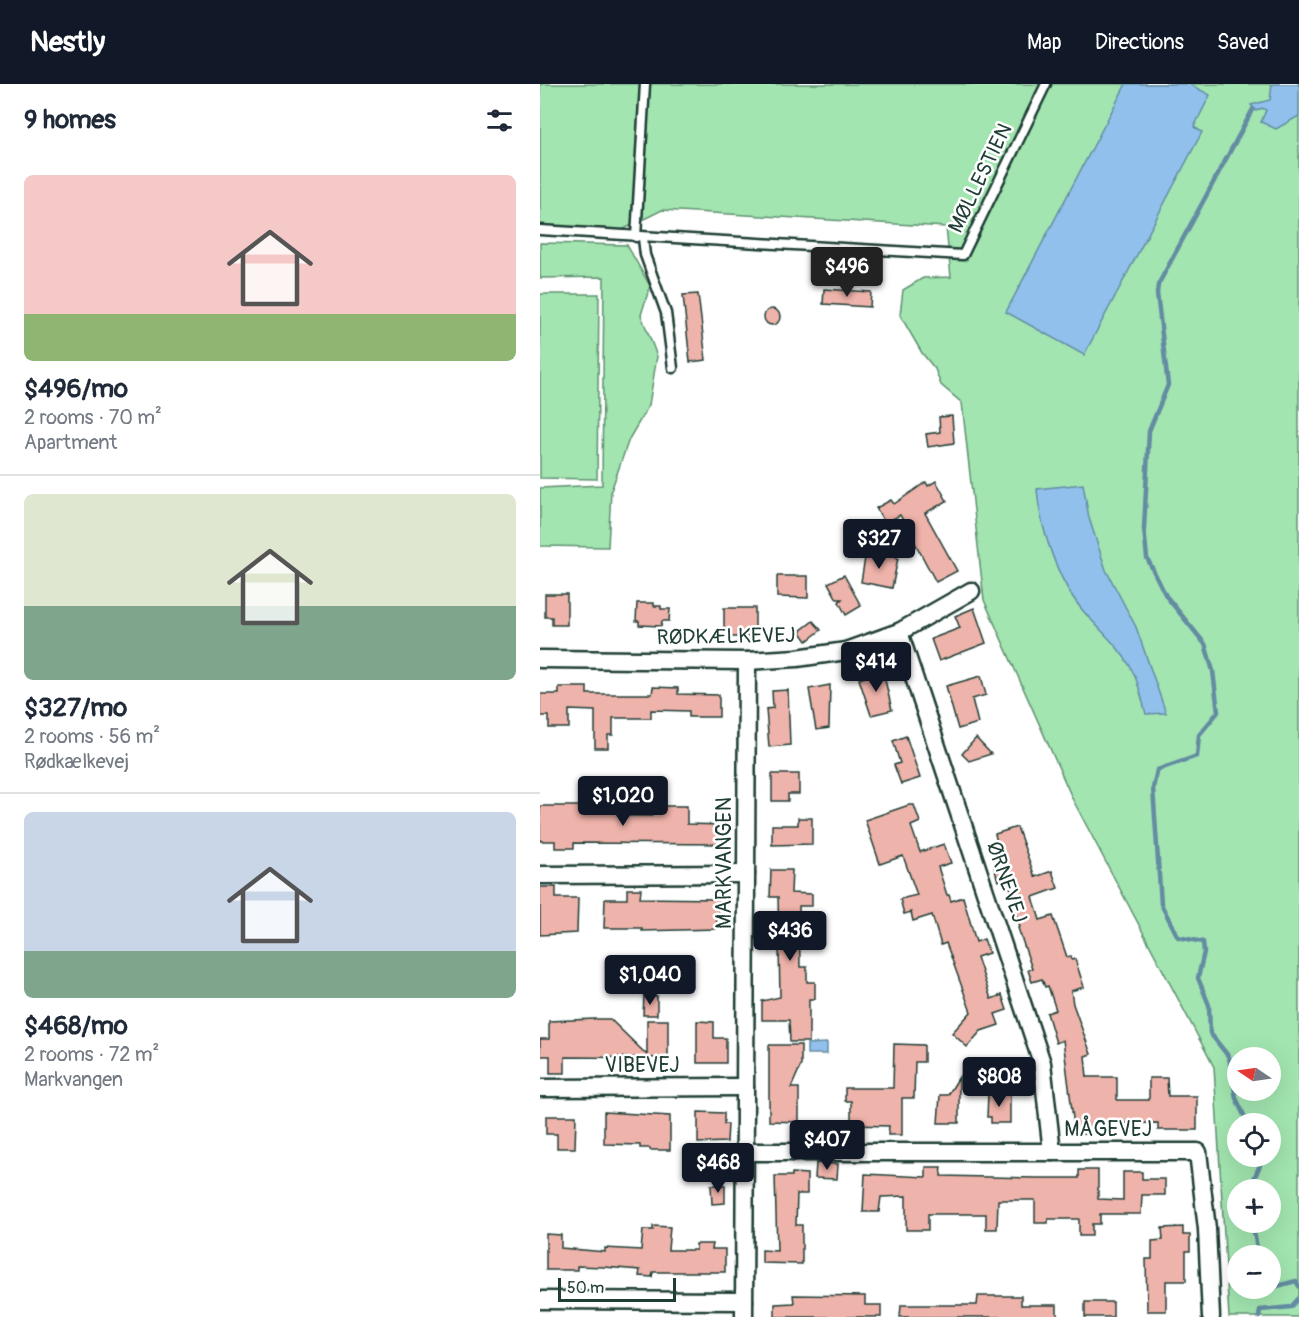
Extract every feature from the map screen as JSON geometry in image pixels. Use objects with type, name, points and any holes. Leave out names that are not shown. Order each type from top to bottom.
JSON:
[{"type":"street","name":"RØDKÆLKEVEJ","points":[[540,659],[747,660],[797,658],[846,651],[899,632],[971,591]]},
{"type":"street","name":"ØRNEVEJ","points":[[899,632],[1042,1064],[1052,1152]]},
{"type":"street","name":"MARKVANGEN","points":[[744,1309],[747,660]]},
{"type":"street","points":[[540,875],[746,874]]},
{"type":"street","name":"VIBEVEJ","points":[[540,1088],[745,1087]]},
{"type":"street","name":"MÅGEVEJ","points":[[745,1152],[1198,1152],[1207,1229],[1212,1317]]},
{"type":"street","points":[[540,1300],[744,1309]]},
{"type":"lane","points":[[645,84],[639,238],[666,313],[673,368]]},
{"type":"lane","name":"MØLLESTIEN","points":[[639,238],[963,255],[1046,84]]},
{"type":"lane","points":[[540,230],[639,238]]},
{"type":"green space","points":[[540,84],[1299,84],[1299,1317],[1229,1317],[1228,1299],[1281,1299],[1281,1245],[1227,1245],[1227,1284],[1214,1067],[1073,800],[984,600],[962,403],[941,385],[935,369],[922,353],[900,315],[903,290],[923,278],[951,277],[946,227],[662,210],[622,230],[540,225]]},
{"type":"green space","points":[[540,243],[627,245],[650,286],[641,315],[657,356],[649,405],[629,439],[611,491],[608,547],[540,546],[540,488],[602,485],[604,277],[540,278]]},
{"type":"green space","points":[[540,294],[599,294],[597,479],[540,478]]},
{"type":"water","points":[[1126,84],[1189,84],[1210,95],[1194,127],[1202,132],[1084,355],[1006,312]]},
{"type":"water","points":[[1272,84],[1299,84],[1299,116],[1276,129],[1261,122],[1266,110],[1262,108],[1256,111],[1251,105],[1270,100]]},
{"type":"water","points":[[1083,484],[1089,518],[1106,570],[1136,627],[1166,713],[1146,714],[1132,670],[1117,647],[1075,601],[1052,554],[1042,521],[1037,489]]},
{"type":"water","points":[[827,1043],[827,1054],[807,1054],[807,1044]]},
{"type":"building","points":[[824,289],[871,292],[870,307],[823,304]]},
{"type":"building","points":[[698,294],[706,360],[690,362],[683,295]]},
{"type":"building","points":[[772,309],[778,311],[780,317],[778,323],[772,325],[766,323],[764,317],[766,311]]},
{"type":"building","points":[[952,416],[954,443],[928,447],[926,434],[940,432],[939,417]]},
{"type":"building","points":[[936,481],[947,501],[925,513],[957,571],[936,582],[900,515],[885,523],[876,508],[891,500],[894,504],[926,482],[928,486]]},
{"type":"building","points":[[866,552],[898,558],[892,588],[861,582]]},
{"type":"building","points":[[844,575],[861,606],[846,615],[839,602],[842,599],[837,599],[828,583]]},
{"type":"building","points":[[777,576],[808,576],[808,598],[777,597]]},
{"type":"building","points":[[545,594],[567,594],[567,625],[552,625],[552,617],[545,617]]},
{"type":"building","points":[[637,603],[654,603],[654,606],[661,606],[661,609],[670,609],[669,621],[662,621],[661,626],[639,625],[639,621],[636,621]]},
{"type":"building","points":[[724,608],[755,608],[755,637],[724,637]]},
{"type":"building","points":[[974,608],[986,643],[939,661],[931,639],[960,628],[955,616]]},
{"type":"building","points":[[813,621],[821,630],[807,641],[800,631]]},
{"type":"building","points":[[883,671],[892,710],[871,715],[859,679]]},
{"type":"building","points":[[981,676],[986,695],[972,699],[978,723],[958,729],[946,686]]},
{"type":"building","points":[[830,685],[829,728],[816,730],[809,689]]},
{"type":"building","points":[[559,687],[587,687],[587,694],[652,694],[653,687],[678,688],[678,694],[719,695],[719,717],[689,717],[689,711],[651,710],[651,718],[613,718],[613,735],[608,735],[608,748],[595,748],[595,711],[569,710],[569,728],[549,728],[549,716],[540,716],[540,694],[559,694]]},
{"type":"building","points":[[788,690],[790,745],[769,747],[766,709],[773,708],[772,691]]},
{"type":"building","points":[[906,736],[920,778],[901,784],[894,765],[900,763],[893,741]]},
{"type":"building","points":[[976,738],[991,754],[969,761],[962,754]]},
{"type":"building","points":[[772,774],[799,774],[799,794],[788,794],[788,801],[772,801]]},
{"type":"building","points":[[914,805],[920,822],[911,826],[920,852],[944,844],[951,863],[938,867],[947,895],[951,901],[963,897],[976,942],[984,939],[989,953],[977,957],[991,999],[1002,995],[1007,1010],[995,1014],[999,1025],[981,1031],[967,1047],[952,1033],[971,1012],[946,943],[941,945],[932,915],[913,921],[911,912],[904,914],[900,899],[917,895],[903,856],[880,864],[865,820]]},
{"type":"building","points":[[540,806],[627,806],[627,816],[652,816],[652,806],[687,806],[687,824],[724,825],[724,844],[574,843],[574,848],[555,848],[555,841],[540,841]]},
{"type":"building","points":[[798,818],[812,818],[812,844],[772,845],[772,825],[798,825]]},
{"type":"building","points":[[1017,827],[1035,877],[1052,871],[1058,888],[1033,897],[1040,920],[1053,916],[1067,957],[1071,956],[1072,960],[1075,959],[1084,987],[1071,991],[1073,1004],[1091,1054],[1085,1056],[1087,1077],[1117,1077],[1117,1100],[1149,1100],[1149,1078],[1167,1078],[1168,1096],[1197,1096],[1197,1130],[1158,1130],[1158,1123],[1091,1124],[1092,1134],[1075,1134],[1063,1040],[1056,1043],[1047,1013],[1056,1010],[1048,986],[1045,987],[1042,979],[1032,982],[1028,970],[1032,969],[1018,928],[1020,927],[1015,912],[1018,910],[1007,878],[998,881],[994,867],[1002,865],[995,834]]},
{"type":"building","points":[[771,870],[792,870],[791,893],[812,894],[812,906],[799,906],[800,967],[807,967],[807,982],[815,982],[815,999],[809,999],[809,1042],[790,1042],[789,1020],[762,1020],[762,1001],[780,997],[778,897],[770,897]]},
{"type":"building","points":[[540,887],[556,887],[556,898],[578,898],[577,933],[540,935]]},
{"type":"building","points":[[627,889],[641,889],[640,898],[719,899],[716,929],[642,931],[642,928],[604,928],[605,899],[627,899]]},
{"type":"building","points":[[644,996],[657,996],[657,1015],[643,1015]]},
{"type":"building","points":[[610,1019],[647,1055],[647,1020],[668,1020],[668,1058],[565,1057],[565,1073],[550,1073],[550,1056],[540,1056],[540,1039],[549,1039],[549,1021]]},
{"type":"building","points":[[697,1021],[714,1022],[714,1038],[726,1038],[726,1063],[697,1063]]},
{"type":"building","points":[[894,1044],[924,1045],[924,1062],[915,1062],[914,1098],[902,1098],[902,1135],[888,1135],[889,1126],[851,1125],[851,1101],[845,1101],[845,1088],[893,1088]]},
{"type":"building","points":[[769,1045],[801,1045],[801,1065],[791,1088],[799,1088],[799,1122],[769,1121]]},
{"type":"building","points":[[959,1077],[959,1123],[938,1123],[940,1095],[948,1095]]},
{"type":"building","points":[[988,1094],[1010,1094],[1010,1123],[991,1123],[991,1117],[987,1117]]},
{"type":"building","points":[[604,1112],[670,1116],[670,1150],[650,1150],[650,1148],[640,1148],[640,1145],[604,1144]]},
{"type":"building","points":[[698,1112],[724,1113],[724,1124],[728,1124],[727,1142],[698,1143]]},
{"type":"building","points":[[546,1116],[576,1116],[575,1148],[557,1148],[557,1134],[546,1134]]},
{"type":"building","points":[[816,1163],[838,1164],[837,1179],[815,1178]]},
{"type":"building","points":[[926,1167],[942,1167],[941,1176],[1037,1178],[1079,1178],[1079,1170],[1098,1170],[1098,1199],[1123,1200],[1123,1172],[1142,1172],[1142,1179],[1165,1179],[1165,1195],[1142,1195],[1141,1214],[1100,1214],[1100,1224],[1092,1224],[1092,1236],[1079,1236],[1079,1219],[1048,1219],[1048,1223],[1035,1223],[1035,1200],[998,1200],[997,1229],[986,1229],[986,1214],[928,1214],[928,1230],[906,1230],[906,1196],[881,1197],[879,1212],[863,1212],[865,1174],[926,1177]]},
{"type":"building","points":[[792,1173],[807,1174],[807,1194],[797,1194],[796,1225],[802,1225],[802,1264],[762,1263],[762,1250],[777,1251],[775,1176],[792,1176]]},
{"type":"building","points":[[711,1185],[725,1185],[725,1203],[712,1204]]},
{"type":"building","points":[[653,1226],[670,1227],[668,1250],[696,1250],[696,1244],[713,1244],[712,1249],[725,1249],[725,1272],[653,1272],[652,1277],[639,1276],[640,1270],[604,1267],[577,1266],[577,1270],[546,1270],[546,1234],[561,1235],[561,1248],[605,1252],[605,1248],[641,1250],[643,1230],[653,1230]]},
{"type":"building","points":[[1183,1227],[1183,1235],[1190,1235],[1190,1251],[1186,1251],[1186,1281],[1166,1281],[1166,1311],[1147,1311],[1146,1259],[1152,1259],[1152,1241],[1163,1240],[1162,1228]]},
{"type":"building","points":[[793,1295],[865,1296],[865,1305],[881,1305],[881,1317],[775,1317],[775,1304],[794,1303]]},
{"type":"building","points":[[978,1296],[1021,1296],[1021,1305],[1057,1305],[1057,1317],[900,1317],[901,1305],[977,1305]]},
{"type":"building","points":[[1085,1302],[1113,1302],[1113,1317],[1085,1317]]},
{"type":"waterway","points":[[1243,1113],[1236,1098],[1229,1057],[1210,1033],[1209,1005],[1198,978],[1204,952],[1203,942],[1178,937],[1161,904],[1153,788],[1157,770],[1197,756],[1199,735],[1218,712],[1213,671],[1205,644],[1166,596],[1147,558],[1144,529],[1149,431],[1168,385],[1158,285],[1253,109]]},
{"type":"waterway","points":[[1254,1179],[1259,1167]]},
{"type":"waterway","points":[[1254,1233],[1256,1245]]},
{"type":"waterway","points":[[1281,1285],[1296,1281],[1299,1286]]},
{"type":"waterway","points":[[1259,1317],[1260,1310],[1291,1307],[1299,1298]]}]
